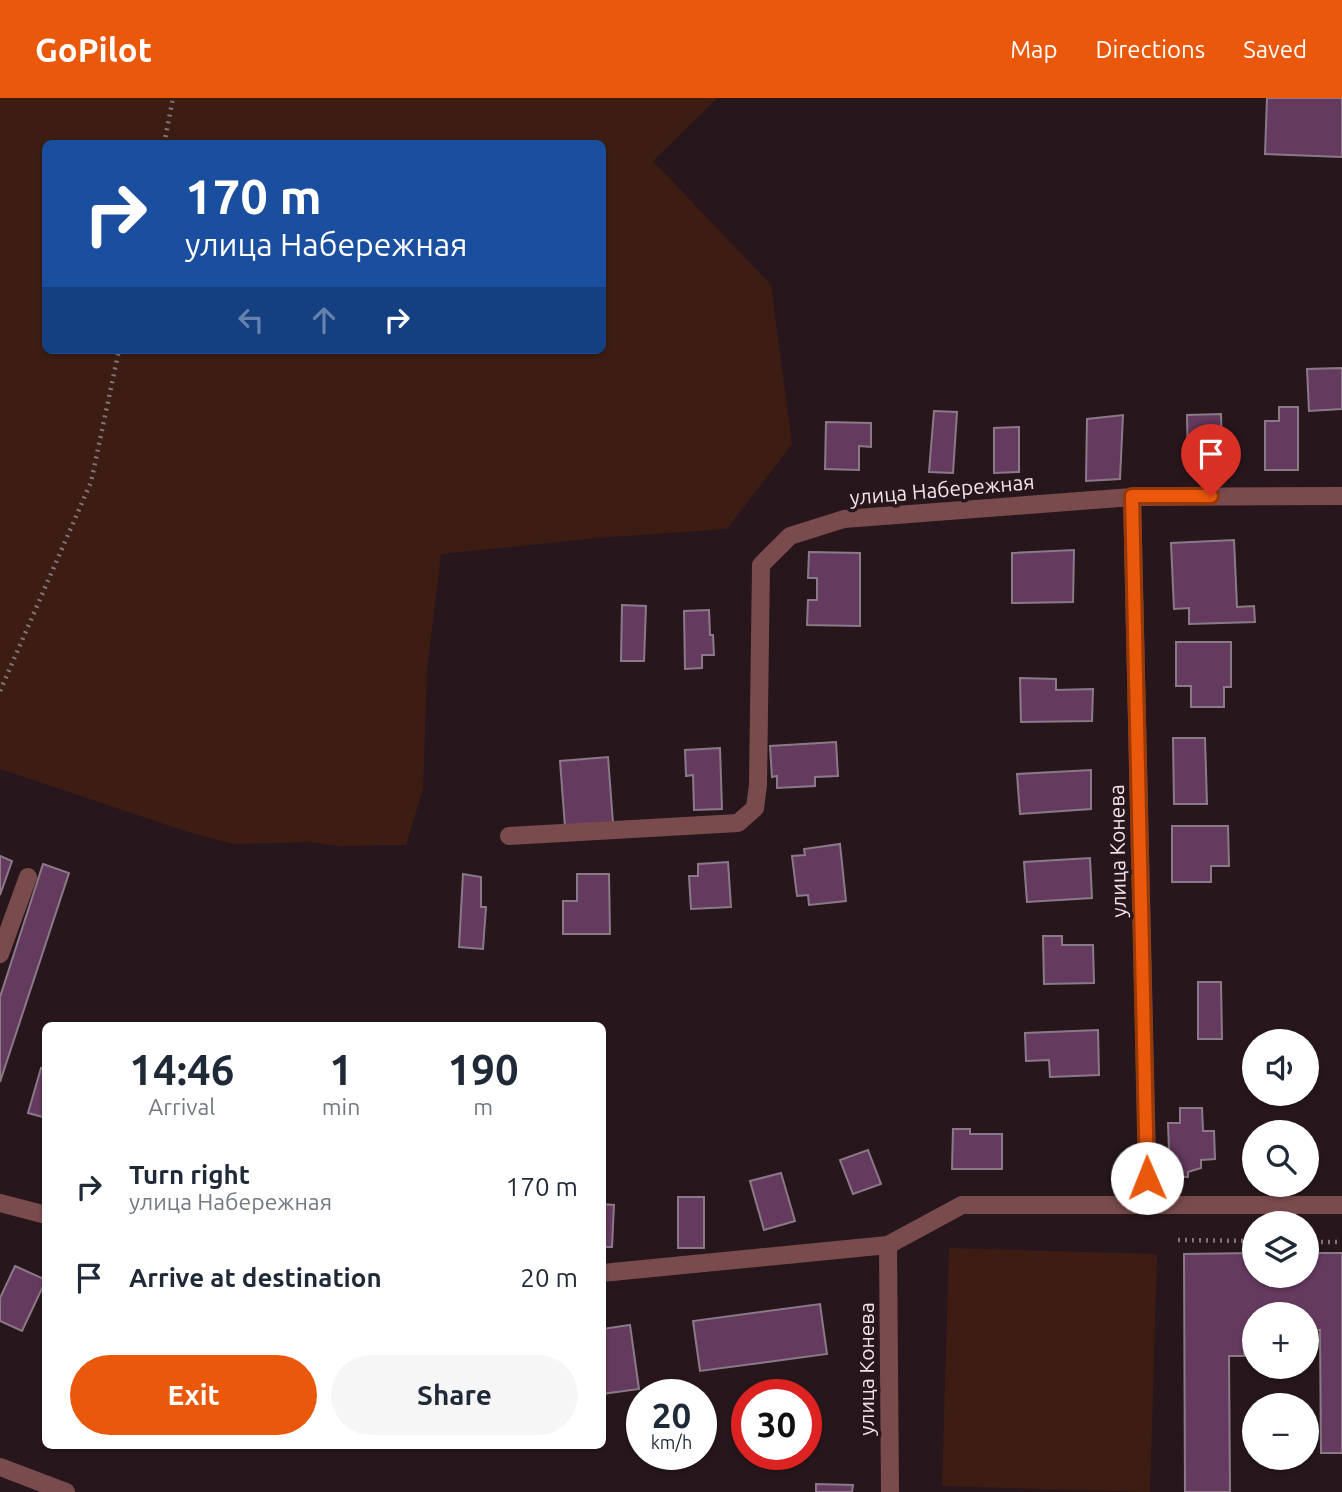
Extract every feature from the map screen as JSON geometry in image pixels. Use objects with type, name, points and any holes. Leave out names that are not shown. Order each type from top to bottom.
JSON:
[{"type":"street","name":"улица Набережная","points":[[509,836],[738,822],[755,808],[758,785],[761,565],[790,536],[844,519],[1132,496],[1342,496]]},
{"type":"street","name":"улица Конева","points":[[1132,496],[1148,1205]]},
{"type":"street","points":[[0,954],[28,877]]},
{"type":"street","points":[[0,1203],[42,1214]]},
{"type":"street","points":[[606,1273],[888,1245],[962,1205],[1342,1205]]},
{"type":"street","name":"улица Конева","points":[[888,1245],[890,1492]]},
{"type":"street","points":[[0,1466],[66,1492]]},
{"type":"path","points":[[165,140],[173,98]]},
{"type":"path","points":[[0,691],[91,482],[118,354]]},
{"type":"path","points":[[1178,1240],[1242,1241]]},
{"type":"path","points":[[1319,1242],[1342,1242]]},
{"type":"shaded area","points":[[0,98],[717,98],[653,161],[771,285],[792,444],[727,529],[597,538],[441,554],[427,670],[423,789],[406,845],[338,846],[310,842],[233,844],[185,831],[0,769]]},
{"type":"shaded area","points":[[949,1248],[1157,1254],[1150,1492],[942,1486]]},
{"type":"building","points":[[1267,98],[1342,98],[1342,157],[1265,154]]},
{"type":"building","points":[[1342,368],[1342,409],[1309,411],[1307,369]]},
{"type":"building","points":[[1279,407],[1298,407],[1298,470],[1265,470],[1265,421],[1279,421]]},
{"type":"building","points":[[934,411],[957,412],[953,473],[929,472]]},
{"type":"building","points":[[1221,414],[1222,447],[1207,447],[1208,468],[1188,469],[1187,415]]},
{"type":"building","points":[[1123,415],[1120,479],[1086,481],[1087,419]]},
{"type":"building","points":[[826,422],[871,423],[871,447],[859,446],[859,470],[825,469]]},
{"type":"building","points":[[1019,427],[1019,472],[994,473],[994,428]]},
{"type":"building","points":[[1234,540],[1237,607],[1254,606],[1255,622],[1189,624],[1189,608],[1174,609],[1171,543]]},
{"type":"building","points":[[1074,550],[1073,602],[1012,603],[1012,553]]},
{"type":"building","points":[[809,552],[860,553],[860,626],[807,625],[808,600],[817,600],[817,578],[808,578]]},
{"type":"building","points":[[622,605],[646,606],[644,661],[621,661]]},
{"type":"building","points":[[709,610],[714,655],[702,655],[702,668],[685,669],[684,611]]},
{"type":"building","points":[[1176,642],[1231,642],[1231,687],[1224,687],[1224,707],[1191,707],[1191,686],[1176,686]]},
{"type":"building","points":[[1020,678],[1056,679],[1056,690],[1093,689],[1092,721],[1021,722]]},
{"type":"building","points":[[1173,738],[1205,738],[1207,804],[1174,804]]},
{"type":"building","points":[[836,742],[838,776],[815,777],[815,786],[777,788],[777,776],[772,777],[770,746]]},
{"type":"building","points":[[720,748],[722,809],[694,810],[693,775],[686,776],[685,750]]},
{"type":"building","points":[[608,757],[613,823],[565,827],[560,761]]},
{"type":"building","points":[[1091,770],[1091,809],[1020,814],[1017,774]]},
{"type":"building","points":[[1172,826],[1228,826],[1229,866],[1211,866],[1211,882],[1172,882]]},
{"type":"building","points":[[840,844],[846,901],[809,905],[808,895],[797,896],[792,856],[805,855],[804,849]]},
{"type":"building","points":[[0,856],[12,861],[0,895]]},
{"type":"building","points":[[1090,858],[1092,898],[1027,902],[1024,862]]},
{"type":"building","points":[[728,862],[731,907],[691,909],[689,876],[698,876],[698,864]]},
{"type":"building","points":[[43,864],[69,873],[0,1082],[0,997]]},
{"type":"building","points":[[463,874],[481,877],[481,907],[486,907],[483,949],[459,947]]},
{"type":"building","points":[[577,874],[609,874],[610,934],[563,934],[563,901],[577,901]]},
{"type":"building","points":[[1043,936],[1062,936],[1062,945],[1093,945],[1094,983],[1044,984]]},
{"type":"building","points":[[1198,982],[1221,982],[1222,1039],[1198,1039]]},
{"type":"building","points":[[1098,1030],[1099,1075],[1050,1077],[1049,1060],[1026,1061],[1025,1033]]},
{"type":"building","points":[[41,1068],[42,1117],[28,1113]]},
{"type":"building","points":[[1180,1108],[1202,1108],[1203,1131],[1214,1131],[1215,1159],[1201,1160],[1201,1168],[1188,1172],[1188,1177],[1170,1177],[1168,1123],[1180,1123]]},
{"type":"building","points":[[953,1129],[970,1129],[970,1134],[1002,1134],[1002,1169],[952,1169]]},
{"type":"building","points":[[868,1150],[881,1184],[853,1194],[840,1160]]},
{"type":"building","points":[[781,1173],[795,1221],[764,1230],[750,1181]]},
{"type":"building","points":[[678,1197],[704,1197],[704,1248],[678,1248]]},
{"type":"building","points":[[606,1204],[614,1205],[612,1247],[606,1247]]},
{"type":"building","points":[[1242,1253],[1242,1288],[1319,1288],[1319,1253],[1342,1253],[1342,1453],[1321,1453],[1319,1302],[1242,1302],[1242,1356],[1229,1356],[1230,1492],[1185,1492],[1184,1254]]},
{"type":"building","points":[[15,1266],[42,1278],[42,1288],[22,1331],[0,1321],[0,1298]]},
{"type":"building","points":[[820,1304],[827,1354],[700,1371],[693,1321]]},
{"type":"building","points":[[630,1325],[638,1379],[626,1379],[626,1391],[606,1393],[606,1328]]},
{"type":"building","points":[[816,1484],[853,1485],[852,1492],[816,1492]]},
{"type":"route","points":[[1147,1178],[1132,496],[1211,496]]}]
